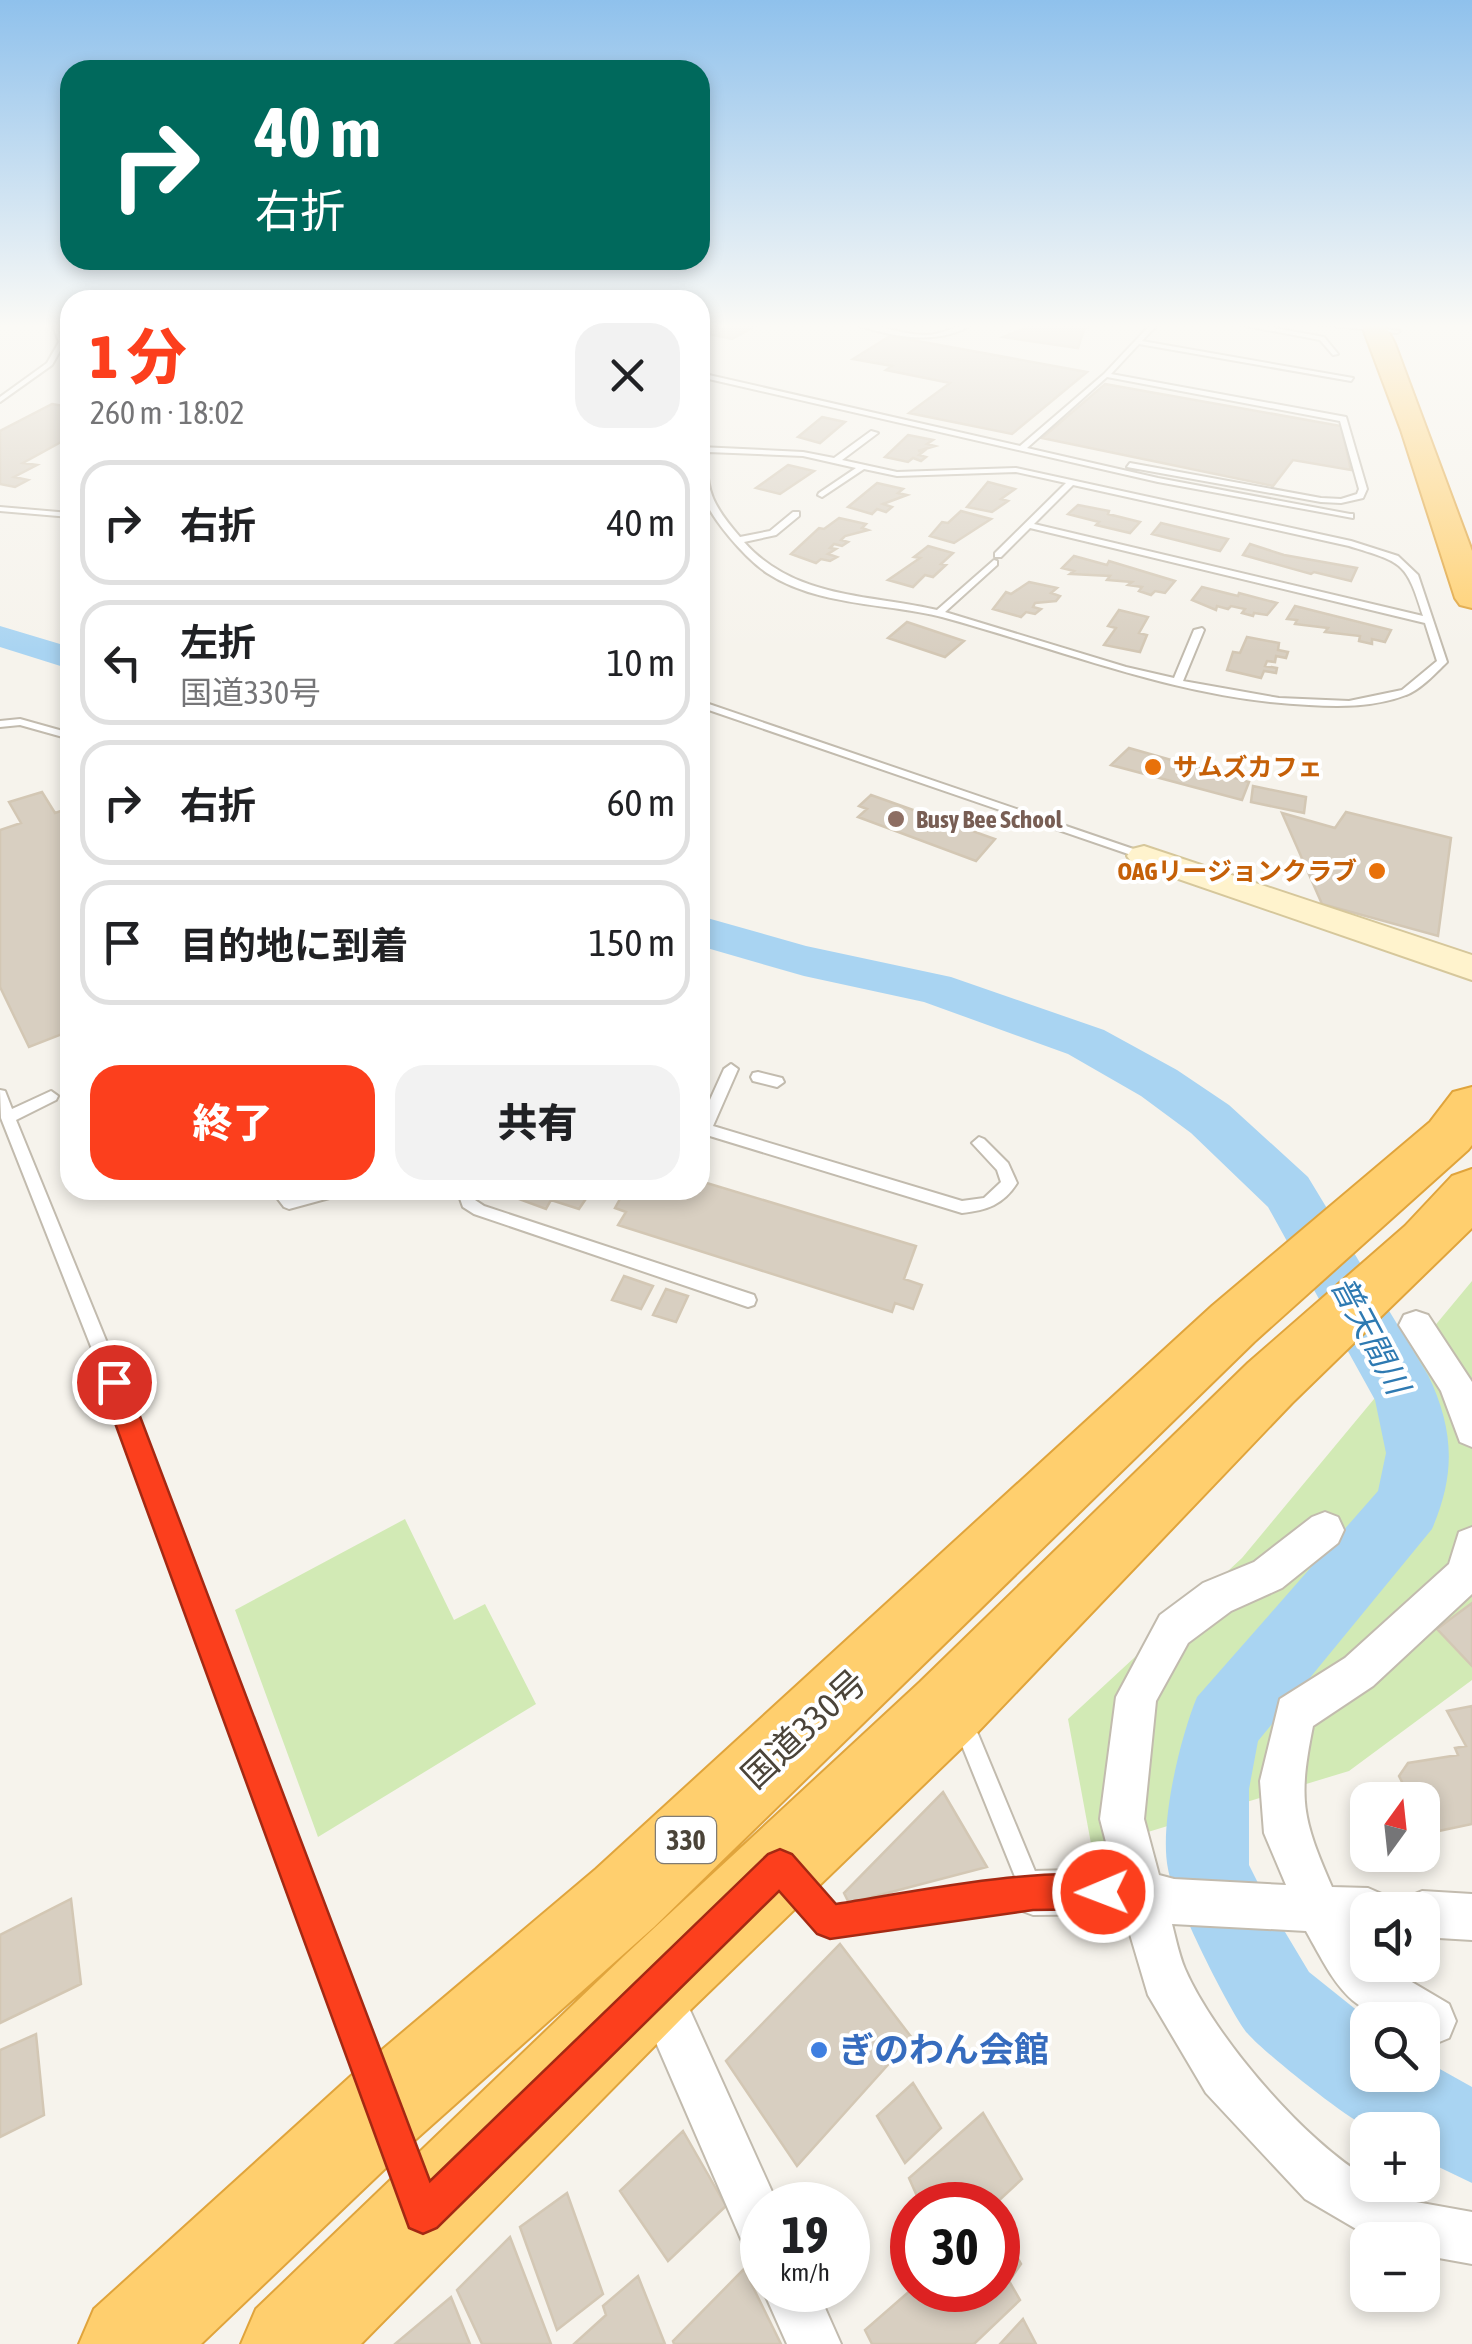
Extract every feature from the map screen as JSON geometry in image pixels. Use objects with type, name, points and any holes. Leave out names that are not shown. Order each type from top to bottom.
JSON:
[{"type":"highway","points":[[1418,432],[1472,598]]},
{"type":"highway","points":[[1432,432],[1472,519]]},
{"type":"highway","name":"国道330号","points":[[291,2344],[419,2205],[947,1709],[1252,1354],[1387,1190],[1449,1136],[1472,1106]]},
{"type":"highway","name":"国道330号","points":[[130,2344],[625,1898],[1252,1354],[1426,1242],[1472,1191]]},
{"type":"street","points":[[1144,856],[1472,968]]},
{"type":"street","points":[[1416,1324],[1456,1385],[1472,1431]]},
{"type":"street","points":[[1325,1530],[1268,1575],[1217,1597],[1174,1629],[1136,1697],[1122,1819],[1156,1896],[1164,1979],[1223,2076],[1323,2181],[1397,2224],[1472,2238]]},
{"type":"street","points":[[1400,2002],[1357,1976],[1300,1907],[1281,1781],[1294,1714],[1359,1672],[1466,1574],[1472,1544]]},
{"type":"street","points":[[1033,1893],[1156,1896],[1350,1910]]},
{"type":"street","points":[[1440,1915],[1472,1916]]},
{"type":"street","points":[[654,1986],[741,2182]]},
{"type":"street","points":[[800,2312],[814,2344]]},
{"type":"lane","points":[[835,461],[873,432]]},
{"type":"lane","points":[[952,432],[1252,500],[1350,516]]},
{"type":"lane","points":[[1022,448],[1040,432]]},
{"type":"lane","points":[[1072,458],[1184,472],[1341,501],[1360,496],[1363,489],[1347,432]]},
{"type":"lane","points":[[710,449],[784,452],[922,476],[994,468],[1352,544],[1395,558],[1416,577],[1426,620],[1442,662],[1434,676],[1398,698],[1366,704],[1264,700],[1119,670],[938,614],[800,584],[776,575],[754,560],[710,502]]},
{"type":"lane","points":[[822,496],[862,467]]},
{"type":"lane","points":[[938,614],[1072,482]]},
{"type":"lane","points":[[0,509],[60,514]]},
{"type":"lane","points":[[740,540],[773,533],[796,514]]},
{"type":"lane","points":[[1028,525],[1426,620]]},
{"type":"lane","points":[[1178,682],[1199,630]]},
{"type":"lane","points":[[710,707],[1144,856]]},
{"type":"lane","points":[[0,724],[20,722],[60,733]]},
{"type":"lane","points":[[710,1116],[731,1069]]},
{"type":"lane","points":[[758,1077],[777,1082]]},
{"type":"lane","points":[[0,1095],[114,1382],[386,2117]]},
{"type":"lane","points":[[8,1118],[51,1096]]},
{"type":"lane","points":[[710,1132],[962,1207],[987,1206],[1002,1195],[1009,1182],[1003,1167],[979,1143]]},
{"type":"lane","points":[[467,1200],[480,1210],[748,1300]]},
{"type":"lane","points":[[780,1866],[830,1922],[1033,1893],[971,1740],[947,1709]]},
{"type":"green space","points":[[1472,1281],[1472,1680],[1349,1771],[1092,1849],[1068,1719],[1242,1558]]},
{"type":"green space","points":[[405,1519],[454,1620],[485,1604],[536,1704],[318,1837],[235,1610]]},
{"type":"building","points":[[0,432],[60,432],[60,443],[23,463],[37,465],[14,477],[28,480],[15,487],[0,484]]},
{"type":"building","points":[[804,432],[833,432],[820,443],[798,437]]},
{"type":"building","points":[[1049,432],[1342,432],[1351,470],[1293,460],[1273,486],[1042,438]]},
{"type":"building","points":[[908,435],[933,440],[927,444],[935,446],[918,451],[924,451],[919,455],[926,457],[921,461],[885,457]]},
{"type":"building","points":[[788,465],[814,471],[780,494],[756,488]]},
{"type":"building","points":[[988,482],[1015,489],[1001,499],[1008,501],[992,512],[967,507]]},
{"type":"building","points":[[877,483],[903,489],[898,493],[907,495],[883,504],[892,507],[886,512],[877,509],[872,514],[848,507]]},
{"type":"building","points":[[1078,505],[1140,522],[1130,533],[1096,525],[1099,522],[1068,514]]},
{"type":"building","points":[[961,511],[991,519],[954,543],[930,536],[942,522],[948,523]]},
{"type":"building","points":[[839,518],[866,524],[862,528],[868,530],[845,536],[841,540],[848,542],[842,546],[834,544],[830,548],[836,549],[828,554],[837,557],[830,561],[821,559],[816,563],[791,554],[819,528],[824,529]]},
{"type":"building","points":[[1161,523],[1228,539],[1220,551],[1152,534]]},
{"type":"building","points":[[1250,544],[1284,555],[1357,568],[1351,581],[1311,574],[1243,555]]},
{"type":"building","points":[[928,546],[953,553],[933,577],[925,575],[913,587],[888,580],[920,558],[914,557]]},
{"type":"building","points":[[1074,556],[1107,565],[1109,561],[1175,581],[1165,593],[1155,591],[1151,595],[1139,591],[1142,587],[1128,585],[1132,582],[1107,580],[1110,576],[1070,574],[1074,571],[1062,568]]},
{"type":"building","points":[[1029,582],[1057,588],[1051,593],[1060,596],[1056,601],[1035,603],[1033,607],[1041,609],[1021,617],[993,609],[1006,592],[1011,594]]},
{"type":"building","points":[[1202,587],[1277,603],[1267,615],[1253,616],[1242,613],[1245,609],[1231,606],[1217,606],[1216,610],[1192,600]]},
{"type":"building","points":[[1295,606],[1391,630],[1385,642],[1359,641],[1360,636],[1295,624],[1297,620],[1287,619]]},
{"type":"building","points":[[1119,610],[1148,617],[1139,633],[1147,635],[1140,652],[1104,645],[1116,628],[1108,626]]},
{"type":"building","points":[[907,622],[964,641],[945,657],[888,638]]},
{"type":"building","points":[[1247,637],[1279,643],[1278,650],[1288,652],[1286,658],[1276,656],[1275,662],[1267,661],[1265,666],[1277,668],[1276,673],[1264,671],[1261,678],[1227,670],[1233,652],[1240,653]]},
{"type":"building","points":[[1129,748],[1249,782],[1242,800],[1111,765]]},
{"type":"building","points":[[1253,786],[1306,797],[1304,813],[1251,802]]},
{"type":"building","points":[[42,792],[55,813],[60,811],[60,1035],[29,1047],[0,987],[0,830],[21,823],[9,802]]},
{"type":"building","points":[[871,795],[995,839],[976,861],[858,817],[867,809],[859,806]]},
{"type":"building","name":"OAGリージョンクラブ","points":[[1346,812],[1451,838],[1438,936],[1322,904],[1282,813],[1335,828]]},
{"type":"building","points":[[710,1184],[916,1246],[904,1279],[922,1285],[913,1309],[895,1303],[892,1312],[618,1225],[626,1212],[615,1208],[619,1200],[710,1200]]},
{"type":"building","points":[[521,1200],[551,1200],[546,1209]]},
{"type":"building","points":[[551,1200],[585,1200],[579,1209]]},
{"type":"building","points":[[624,1276],[653,1286],[641,1309],[612,1300]]},
{"type":"building","points":[[666,1289],[688,1296],[676,1322],[653,1315]]},
{"type":"building","points":[[1472,1603],[1472,1666],[1437,1629]]},
{"type":"building","points":[[1472,1706],[1472,1824],[1440,1831],[1440,1782],[1402,1782],[1399,1776],[1408,1763],[1458,1755],[1455,1748],[1466,1746],[1447,1711]]},
{"type":"building","points":[[943,1792],[987,1867],[849,1903],[844,1893]]},
{"type":"building","points":[[71,1899],[81,1984],[0,2023],[0,1935]]},
{"type":"building","name":"ぎのわん会館","points":[[840,1944],[912,2038],[797,2166],[726,2061]]},
{"type":"building","points":[[36,2034],[44,2115],[0,2137],[0,2050]]},
{"type":"building","points":[[913,2083],[941,2128],[905,2163],[877,2116]]},
{"type":"building","points":[[983,2113],[1022,2179],[911,2182],[909,2178]]},
{"type":"building","points":[[683,2131],[726,2206],[668,2261],[620,2191]]},
{"type":"building","points":[[567,2193],[603,2294],[557,2330],[520,2227]]},
{"type":"building","points":[[510,2237],[551,2344],[482,2344],[457,2290]]},
{"type":"building","points":[[740,2273],[740,2312],[765,2312],[781,2344],[674,2344]]},
{"type":"building","points":[[638,2276],[665,2344],[574,2344],[606,2315],[603,2306]]},
{"type":"building","points":[[451,2297],[470,2344],[395,2344]]},
{"type":"building","points":[[890,2308],[890,2312],[1007,2312],[974,2344],[872,2344],[865,2330]]},
{"type":"building","points":[[1023,2319],[1036,2344],[1000,2344]]},
{"type":"waterway","name":"普天間川","points":[[0,636],[60,655]]},
{"type":"waterway","name":"普天間川","points":[[710,934],[804,961],[934,988],[1086,1042],[1159,1083],[1210,1119],[1288,1192],[1406,1395],[1419,1453],[1408,1506],[1224,1724],[1210,1789],[1208,1869],[1240,1937],[1278,2003],[1378,2083],[1472,2137]]},
{"type":"place","name":"サムズカフェ","points":[[1153,767]]},
{"type":"place","name":"Busy Bee School","points":[[896,819]]},
{"type":"place","name":"OAGリージョンクラブ","points":[[1377,871]]},
{"type":"place","name":"ぎのわん会館","points":[[819,2050]]},
{"type":"route","points":[[114,1382],[423,2214],[780,1866],[809,1903],[830,1922],[1033,1893],[1103,1892]]}]
